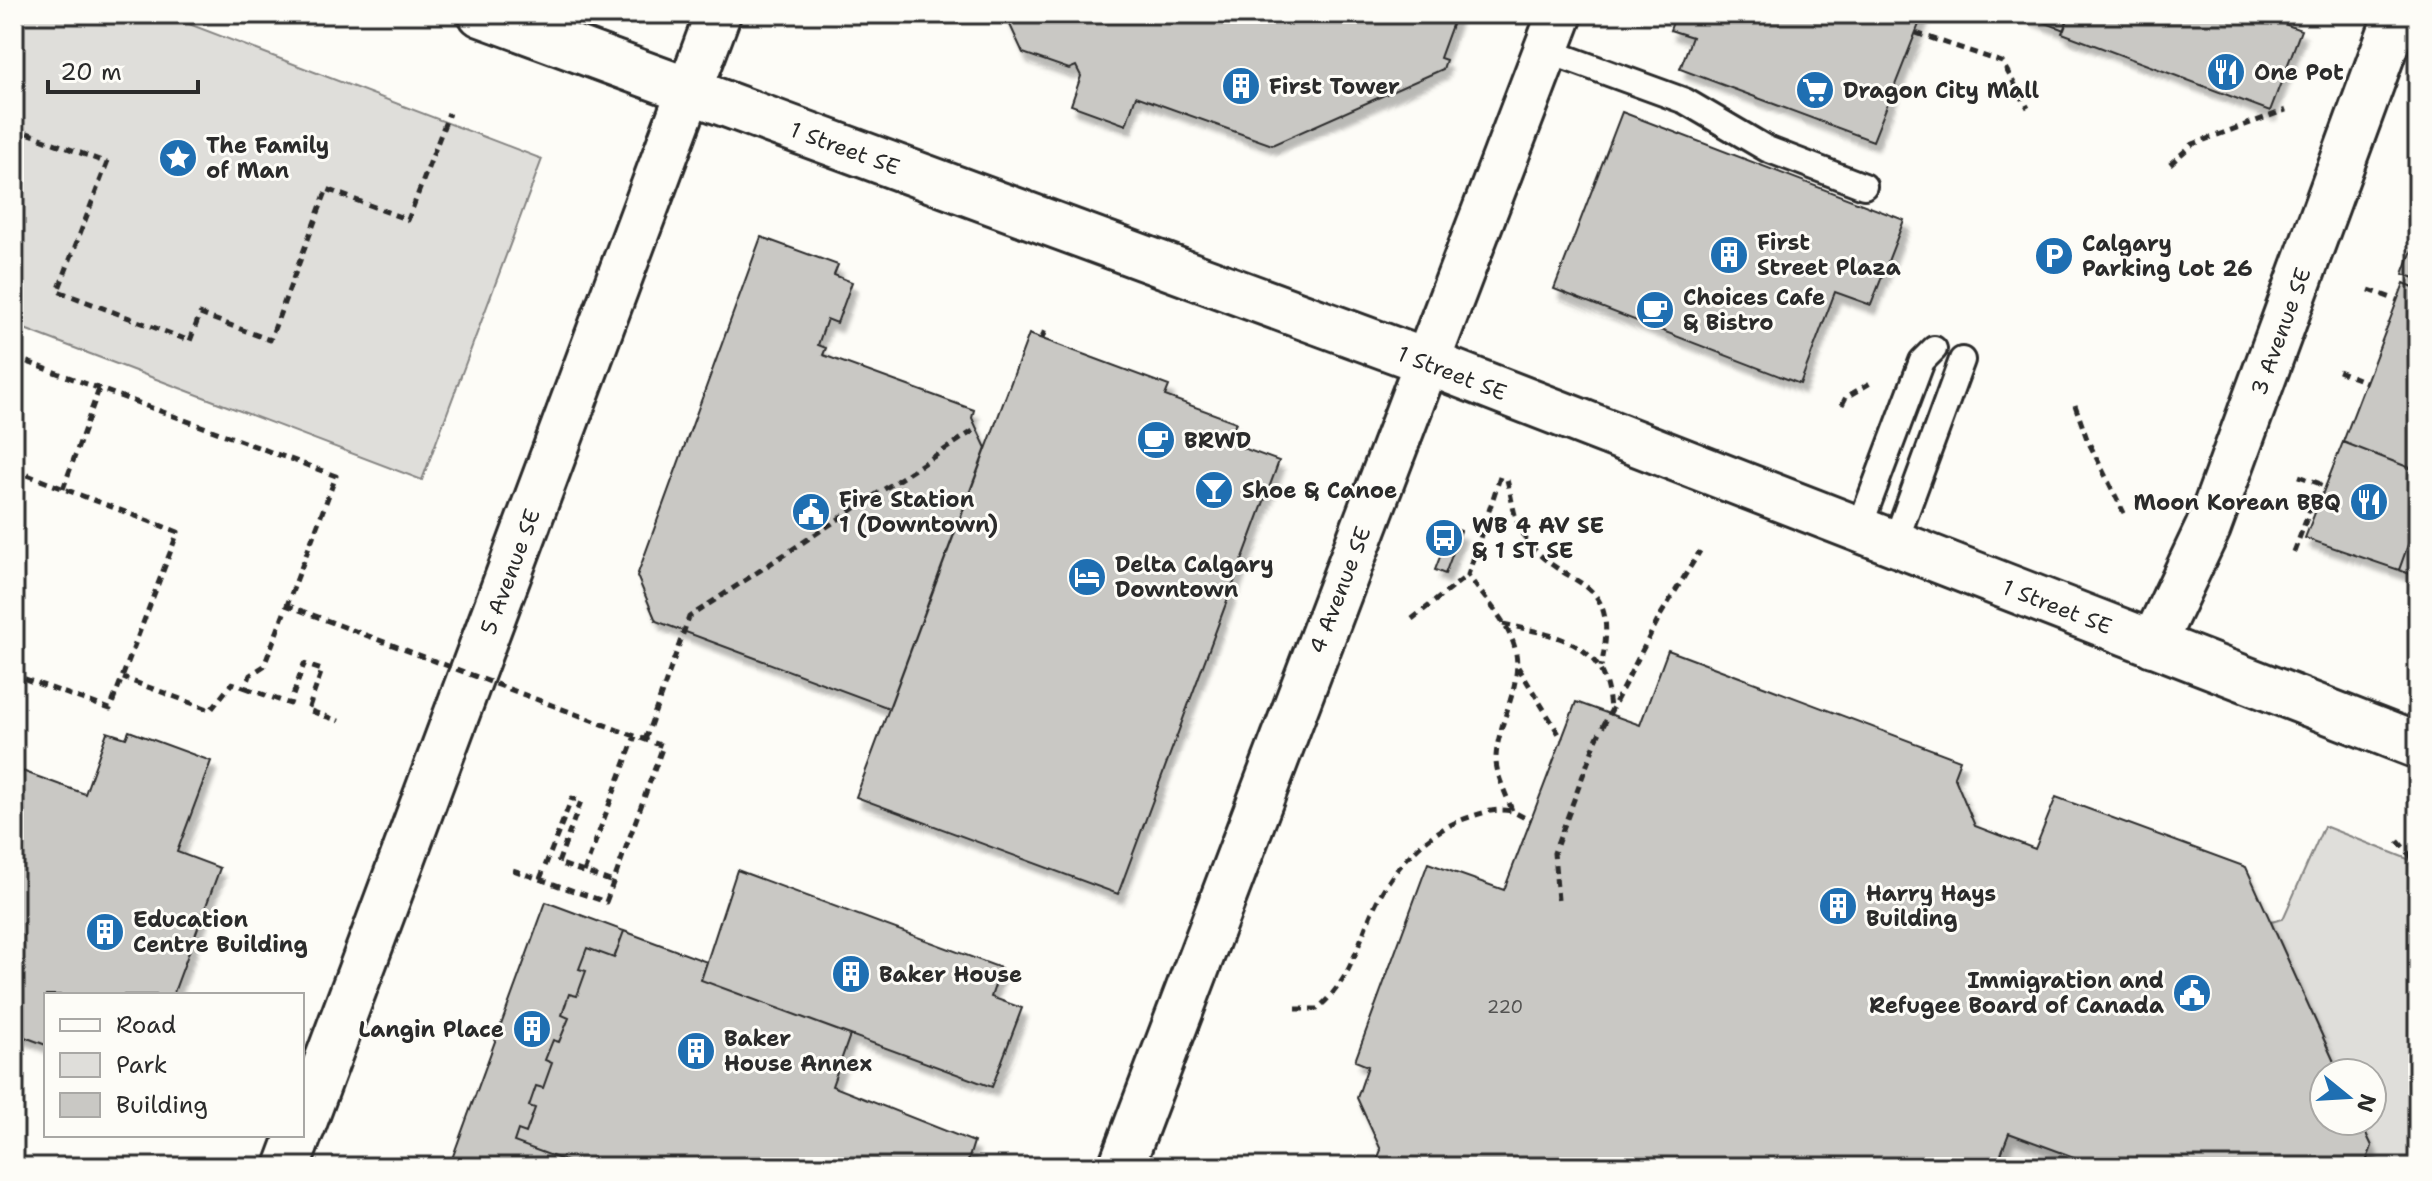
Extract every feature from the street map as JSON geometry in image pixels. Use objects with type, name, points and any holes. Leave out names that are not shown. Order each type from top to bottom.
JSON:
[{"type":"main road","name":"1 Street SE","points":[[481,14],[1427,362],[2418,746]]},
{"type":"main road","name":"5 Avenue SE","points":[[304,1123],[718,14]]},
{"type":"main road","name":"3 Avenue SE","points":[[2153,644],[2208,528],[2397,14]]},
{"type":"main road","name":"4 Avenue SE","points":[[1121,1167],[1552,32]]},
{"type":"main road","points":[[287,1167],[298,1137]]},
{"type":"lane","points":[[1552,32],[1685,101],[1767,149],[1864,186]]},
{"type":"lane","points":[[1876,538],[1922,361],[1934,349]]},
{"type":"lane","points":[[1876,538],[1962,360]]},
{"type":"path","points":[[1916,33],[2002,62],[2028,108]]},
{"type":"path","points":[[2170,164],[2193,144],[2286,110]]},
{"type":"path","points":[[14,128],[107,163],[58,291],[190,341],[200,314],[270,340],[327,189],[408,220],[449,113]]},
{"type":"path","points":[[2369,290],[2397,300]]},
{"type":"path","points":[[1042,339],[1046,326]]},
{"type":"path","points":[[14,357],[336,476],[264,666],[250,675],[246,688]]},
{"type":"path","points":[[2338,371],[2366,382]]},
{"type":"path","points":[[63,489],[99,389]]},
{"type":"path","points":[[2075,405],[2087,439],[2124,513]]},
{"type":"path","points":[[645,740],[689,617],[976,429]]},
{"type":"path","points":[[14,470],[178,532],[110,709],[14,675]]},
{"type":"path","points":[[2294,552],[2323,485],[2299,476]]},
{"type":"path","points":[[1412,619],[1468,575],[1504,479],[1522,533],[1545,559],[1596,593],[1605,613],[1606,643],[1601,667]]},
{"type":"path","points":[[1558,900],[1554,853],[1557,840],[1597,738],[1660,616],[1700,551]]},
{"type":"path","points":[[1468,575],[1514,643],[1518,666],[1562,739]]},
{"type":"path","points":[[286,605],[663,746],[606,902],[513,870]]},
{"type":"path","points":[[1503,624],[1573,643],[1601,667],[1609,685],[1610,714]]},
{"type":"path","points":[[123,678],[211,710],[232,683],[290,704],[304,664],[322,670],[308,710],[339,721]]},
{"type":"path","points":[[1512,811],[1495,762],[1500,725],[1518,666]]},
{"type":"path","points":[[584,872],[635,736]]},
{"type":"path","points":[[540,879],[572,798],[581,801],[558,863],[613,882]]},
{"type":"path","points":[[1296,1009],[1317,1009],[1336,992],[1349,974],[1376,902],[1422,842],[1455,821],[1497,808],[1512,811],[1531,821]]},
{"type":"path","points":[[2398,841],[2418,865]]},
{"type":"green space","points":[[14,14],[163,14],[542,159],[422,480],[14,325]]},
{"type":"green space","points":[[2324,826],[2418,863],[2418,1167],[2364,1167],[2372,1146],[2368,1137],[2388,1137],[2388,1057],[2332,1057],[2271,922],[2283,919]]},
{"type":"green space","points":[[2009,1133],[2101,1167],[1996,1167]]},
{"type":"building","name":"First Tower","points":[[1005,14],[1456,14],[1440,58],[1446,60],[1443,69],[1272,145],[1136,96],[1126,125],[1071,105],[1081,76],[1076,66],[1069,69],[1023,53]]},
{"type":"building","name":"Dragon City Mall","points":[[1676,14],[1923,14],[1873,141],[1680,69],[1692,37],[1670,30]]},
{"type":"building","points":[[2023,14],[2070,14],[2064,30]]},
{"type":"building","name":"One Pot","points":[[2070,14],[2257,14],[2301,30],[2270,111],[2062,33]]},
{"type":"building","name":"First Street Plaza","points":[[1622,112],[1904,220],[1871,305],[1835,292],[1800,384],[1554,289]]},
{"type":"building","points":[[2418,234],[2418,279],[2403,274]]},
{"type":"building","name":"Fire Station 1 (Downtown)","points":[[761,237],[838,265],[834,275],[852,282],[837,323],[827,319],[818,345],[826,348],[823,355],[974,410],[972,418],[986,448],[889,708],[656,621],[637,576]]},
{"type":"building","points":[[2404,283],[2418,289],[2418,471],[2343,442]]},
{"type":"building","name":"Delta Calgary Downtown","points":[[1029,334],[1169,386],[1165,396],[1236,422],[1229,443],[1279,461],[1118,894],[856,797]]},
{"type":"building","name":"Moon Korean BBQ","points":[[2343,442],[2418,471],[2418,517],[2399,570],[2305,538]]},
{"type":"building","points":[[2418,517],[2418,577],[2399,570]]},
{"type":"building","points":[[1451,528],[1461,531],[1445,574],[1435,570]]},
{"type":"building","name":"Harry Hays Building","points":[[1668,650],[1960,760],[1954,776],[1975,826],[2035,849],[2056,797],[2246,867],[2332,1057],[2308,1057],[2308,1137],[2368,1137],[2372,1146],[2364,1167],[2101,1167],[2009,1133],[1996,1167],[1374,1167],[1381,1150],[1357,1098],[1368,1066],[1355,1061],[1428,863],[1504,890],[1576,702],[1640,725]]},
{"type":"building","name":"Education Centre Building","points":[[129,731],[211,761],[177,852],[220,868],[174,993],[44,993],[44,1044],[14,1033],[14,768],[85,794],[107,732],[126,738]]},
{"type":"building","name":"Baker House","points":[[737,870],[1001,968],[991,997],[1022,1008],[992,1087],[701,980]]},
{"type":"building","name":"Langin Place","points":[[546,902],[624,931],[614,958],[587,948],[579,969],[586,971],[577,996],[569,994],[562,1015],[569,1018],[559,1042],[553,1040],[545,1060],[552,1063],[543,1088],[536,1086],[529,1106],[535,1108],[526,1133],[518,1130],[514,1142],[582,1167],[449,1167]]},
{"type":"building","name":"Baker House Annex","points":[[624,931],[707,962],[701,980],[850,1035],[832,1086],[974,1142],[966,1167],[582,1167],[514,1142],[518,1130],[526,1133],[535,1108],[529,1106],[536,1086],[543,1088],[552,1063],[545,1060],[553,1040],[559,1042],[569,1018],[562,1015],[569,994],[577,996],[586,971],[579,969],[587,948],[614,958]]},
{"type":"place","name":"One Pot","points":[[2226,72]]},
{"type":"place","name":"First Tower","points":[[1241,86]]},
{"type":"place","name":"Dragon City Mall","points":[[1815,90]]},
{"type":"place","name":"The Family of Man","points":[[178,158]]},
{"type":"place","name":"First Street Plaza","points":[[1729,255]]},
{"type":"place","name":"Calgary Parking Lot 26","points":[[2054,256]]},
{"type":"place","name":"Choices Cafe & Bistro","points":[[1655,310]]},
{"type":"place","name":"BRWD","points":[[1156,440]]},
{"type":"place","name":"Shoe & Canoe","points":[[1214,490]]},
{"type":"place","name":"Moon Korean BBQ","points":[[2369,502]]},
{"type":"place","name":"Fire Station 1 (Downtown)","points":[[811,512]]},
{"type":"place","name":"WB 4 AV SE & 1 ST SE","points":[[1444,538]]},
{"type":"place","name":"Delta Calgary Downtown","points":[[1087,577]]},
{"type":"place","name":"Harry Hays Building","points":[[1838,906]]},
{"type":"place","name":"Education Centre Building","points":[[105,932]]},
{"type":"place","name":"Baker House","points":[[851,974]]},
{"type":"place","name":"Immigration and Refugee Board of Canada","points":[[2192,993]]},
{"type":"place","name":"Langin Place","points":[[532,1029]]},
{"type":"place","name":"Baker House Annex","points":[[696,1051]]}]
